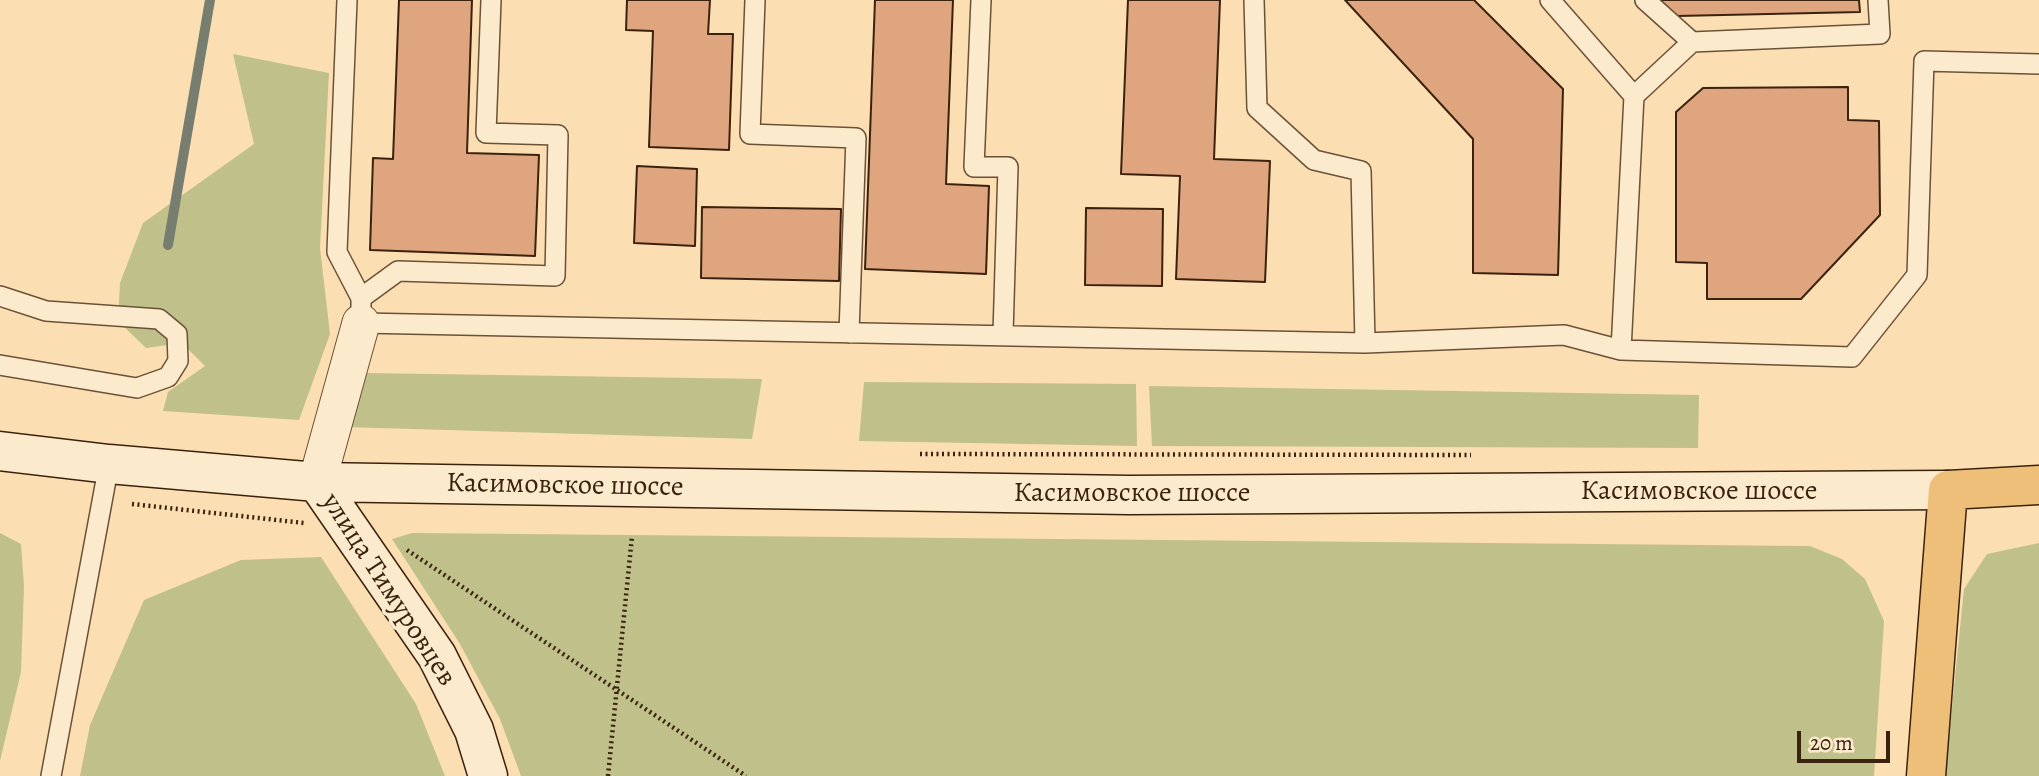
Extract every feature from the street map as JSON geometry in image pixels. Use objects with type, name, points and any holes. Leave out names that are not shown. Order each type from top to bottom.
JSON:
[{"type":"main road","name":"Касимовское шоссе","points":[[0,451],[106,482],[317,482],[1129,495],[1948,491]]},
{"type":"main road","name":"улица Тимуровцев","points":[[317,482],[437,656],[474,730],[488,776]]},
{"type":"main road","points":[[1926,776],[1948,491],[2039,485]]},
{"type":"street","points":[[317,482],[361,310]]},
{"type":"lane","points":[[347,0],[337,252],[361,310]]},
{"type":"lane","points":[[361,310],[398,271],[555,276],[558,135],[486,133],[491,0]]},
{"type":"lane","points":[[755,0],[750,134],[856,138],[849,333]]},
{"type":"lane","points":[[981,0],[974,167],[1008,167],[1003,334]]},
{"type":"lane","points":[[1254,0],[1257,108],[1314,160],[1361,171],[1365,343]]},
{"type":"lane","points":[[1550,0],[1634,96],[1621,351]]},
{"type":"lane","points":[[1645,0],[1692,43]]},
{"type":"lane","points":[[1634,96],[1692,43],[1880,34],[1878,0]]},
{"type":"lane","points":[[361,310],[849,333],[1365,343],[1564,335],[1621,351],[1852,357],[1917,275],[1924,61],[2039,64]]},
{"type":"lane","points":[[0,296],[46,311],[159,318],[177,334],[177,361],[167,377],[137,388],[0,365]]},
{"type":"lane","points":[[51,776],[106,482]]},
{"type":"path","points":[[911,454],[1482,455]]},
{"type":"path","points":[[106,482],[347,528]]},
{"type":"path","points":[[608,776],[632,536]]},
{"type":"path","points":[[403,547],[746,776]]},
{"type":"green space","points":[[233,54],[329,73],[320,248],[330,334],[299,420],[163,411],[168,392],[205,366],[182,343],[146,348],[118,321],[120,283],[143,223],[254,144]]},
{"type":"green space","points":[[364,373],[762,379],[752,439],[344,427]]},
{"type":"green space","points":[[864,382],[1136,384],[1137,446],[859,441]]},
{"type":"green space","points":[[1149,386],[1699,395],[1698,448],[1152,446]]},
{"type":"green space","points":[[0,533],[21,544],[24,586],[21,672],[0,761]]},
{"type":"green space","points":[[412,533],[1810,546],[1842,559],[1865,579],[1884,621],[1874,776],[521,776],[500,719],[460,644],[392,539]]},
{"type":"green space","points":[[2039,543],[2039,776],[1945,776],[1964,589],[1987,554]]},
{"type":"green space","points":[[321,557],[416,704],[445,776],[80,776],[90,725],[144,600],[241,560]]},
{"type":"building","points":[[399,0],[472,0],[467,153],[539,155],[535,256],[370,250],[373,158],[393,159]]},
{"type":"building","points":[[627,0],[710,0],[708,34],[733,34],[729,150],[649,147],[653,31],[626,30]]},
{"type":"building","points":[[875,0],[953,0],[946,184],[989,186],[986,274],[865,269]]},
{"type":"building","points":[[1128,0],[1220,0],[1214,159],[1270,161],[1265,282],[1176,279],[1180,176],[1121,174]]},
{"type":"building","points":[[1345,0],[1474,0],[1563,89],[1558,275],[1473,273],[1473,139]]},
{"type":"building","points":[[1660,0],[1859,0],[1860,12],[1677,16]]},
{"type":"building","points":[[1848,87],[1848,120],[1879,121],[1880,215],[1801,299],[1707,299],[1707,263],[1676,262],[1676,112],[1703,88]]},
{"type":"building","points":[[637,166],[697,169],[695,246],[634,243]]},
{"type":"building","points":[[702,207],[841,209],[839,281],[701,278]]},
{"type":"building","points":[[1086,208],[1163,209],[1162,286],[1085,285]]},
{"type":"waterway","points":[[168,245],[210,0]]}]
